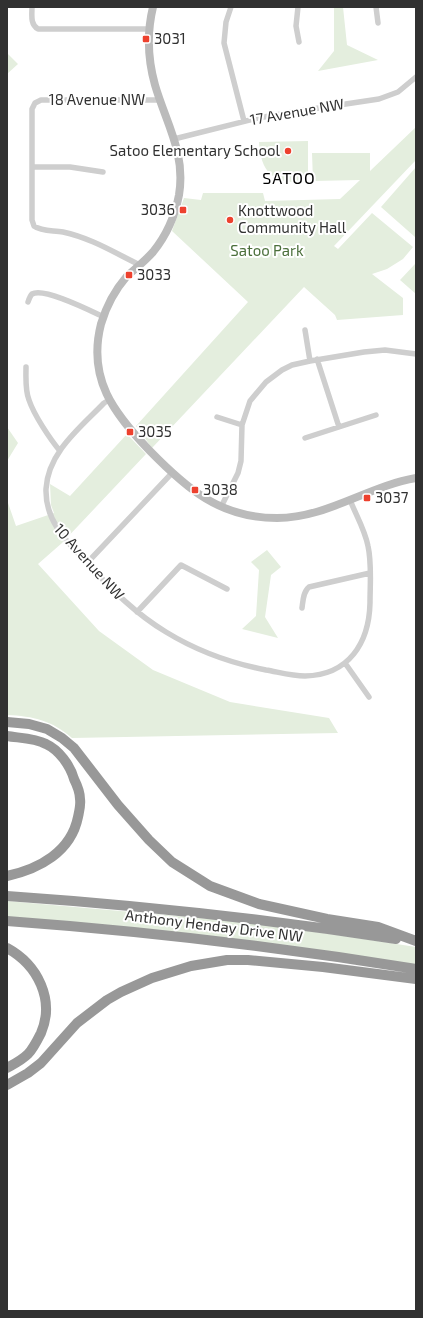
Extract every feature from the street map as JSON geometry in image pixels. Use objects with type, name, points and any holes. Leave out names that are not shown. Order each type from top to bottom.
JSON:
[{"type":"highway","points":[[7,722],[29,724],[47,729],[62,738],[74,748],[118,805],[148,840],[172,862],[210,886],[259,904],[327,919],[378,927],[416,941]]},
{"type":"highway","points":[[7,736],[37,741],[46,744],[54,750],[72,771],[80,799],[77,822],[72,835],[65,846],[42,864],[23,873],[7,876]]},
{"type":"highway","name":"Anthony Henday Drive NW","points":[[7,896],[190,912],[416,941]]},
{"type":"highway","name":"Anthony Henday Drive NW","points":[[7,921],[126,931],[255,945],[416,968]]},
{"type":"highway","points":[[7,948],[18,954],[28,963],[43,988],[46,1001],[46,1014],[37,1041],[28,1054],[7,1068]]},
{"type":"highway","points":[[7,1085],[28,1073],[41,1063],[77,1023],[107,1000],[152,978],[191,966],[227,960],[248,960],[352,970],[416,979]]},
{"type":"street","points":[[32,7],[32,20],[34,26],[40,29],[149,29]]},
{"type":"street","points":[[153,7],[149,29],[151,66],[154,83],[174,139],[180,170],[179,194],[175,212],[158,245],[140,265],[126,277],[112,298],[104,317],[98,340],[98,362],[102,381],[109,400],[122,420],[172,473],[201,496],[221,507],[239,513],[255,516],[288,518],[313,514],[384,486],[416,478]]},
{"type":"street","points":[[231,7],[224,31],[224,43],[244,121]]},
{"type":"street","points":[[298,7],[296,26],[299,42]]},
{"type":"street","points":[[376,7],[378,23]]},
{"type":"street","name":"17 Avenue NW","points":[[174,139],[244,121],[299,110],[379,99],[398,92],[416,77]]},
{"type":"street","name":"18 Avenue NW","points":[[32,167],[32,112],[34,102],[43,100],[160,100]]},
{"type":"street","points":[[103,172],[70,167],[32,167],[32,220],[34,226],[40,229],[61,232],[82,238],[140,265]]},
{"type":"street","points":[[28,302],[30,296],[33,294],[42,294],[68,301],[104,317]]},
{"type":"street","points":[[305,330],[310,361]]},
{"type":"street","points":[[221,507],[238,473],[241,461],[242,425],[250,401],[266,382],[282,370],[292,365],[310,361],[376,351],[392,350],[416,354]]},
{"type":"street","points":[[317,360],[339,427]]},
{"type":"street","points":[[26,367],[26,390],[29,400],[34,411],[60,450]]},
{"type":"street","name":"10 Avenue NW","points":[[109,400],[104,403],[60,450],[52,464],[46,490],[48,507],[52,520],[58,530],[87,563],[111,589],[137,612],[185,643],[221,658],[271,671],[301,675],[328,672],[345,663]]},
{"type":"street","points":[[305,438],[376,415]]},
{"type":"street","points":[[217,417],[242,425]]},
{"type":"street","points":[[87,563],[172,473]]},
{"type":"street","points":[[350,500],[368,543],[370,573],[368,625],[359,647],[345,663],[369,697]]},
{"type":"street","name":"10 Avenue NW","points":[[137,612],[181,565],[227,589]]},
{"type":"street","points":[[302,608],[304,594],[309,587],[370,573]]},
{"type":"green space","points":[[334,7],[343,7],[347,45],[378,60],[318,71],[334,51]]},
{"type":"green space","points":[[7,53],[18,64],[7,74]]},
{"type":"green space","name":"Satoo Park","points":[[416,127],[416,160],[334,246],[338,249],[372,213],[413,247],[403,259],[387,269],[372,274],[403,298],[403,315],[337,320],[335,315],[304,287],[152,448],[136,426],[248,302],[172,231],[184,198],[201,200],[203,193],[263,193],[265,201],[340,199],[360,180],[313,181],[312,153],[370,153],[370,171]]},
{"type":"green space","points":[[308,141],[308,182],[279,179],[272,176],[267,170],[260,154],[259,142]]},
{"type":"green space","points":[[416,167],[416,237],[415,237],[381,207]]},
{"type":"green space","points":[[415,264],[416,265],[416,294],[400,280]]},
{"type":"green space","points":[[7,427],[18,443],[7,461]]},
{"type":"green space","points":[[127,434],[146,454],[62,543],[38,564],[99,631],[153,670],[230,702],[329,718],[338,733],[72,738],[57,727],[42,720],[7,715],[7,500],[16,526],[54,513],[51,505],[50,484],[70,496]]},
{"type":"green space","points":[[267,550],[281,567],[271,575],[265,617],[278,638],[242,629],[256,616],[259,570],[251,562]]},
{"type":"green space","points":[[7,901],[234,921],[416,947],[416,966],[7,918]]},
{"type":"place","name":"3031","points":[[146,39]]},
{"type":"place","name":"Satoo Elementary School","points":[[288,151]]},
{"type":"place","name":"3036","points":[[183,210]]},
{"type":"place","name":"Knottwood Community Hall","points":[[230,220]]},
{"type":"place","name":"3033","points":[[129,275]]},
{"type":"place","name":"3035","points":[[130,432]]},
{"type":"place","name":"3038","points":[[195,490]]},
{"type":"place","name":"3037","points":[[367,498]]},
{"type":"district","name":"SATOO","points":[[289,178]]}]
